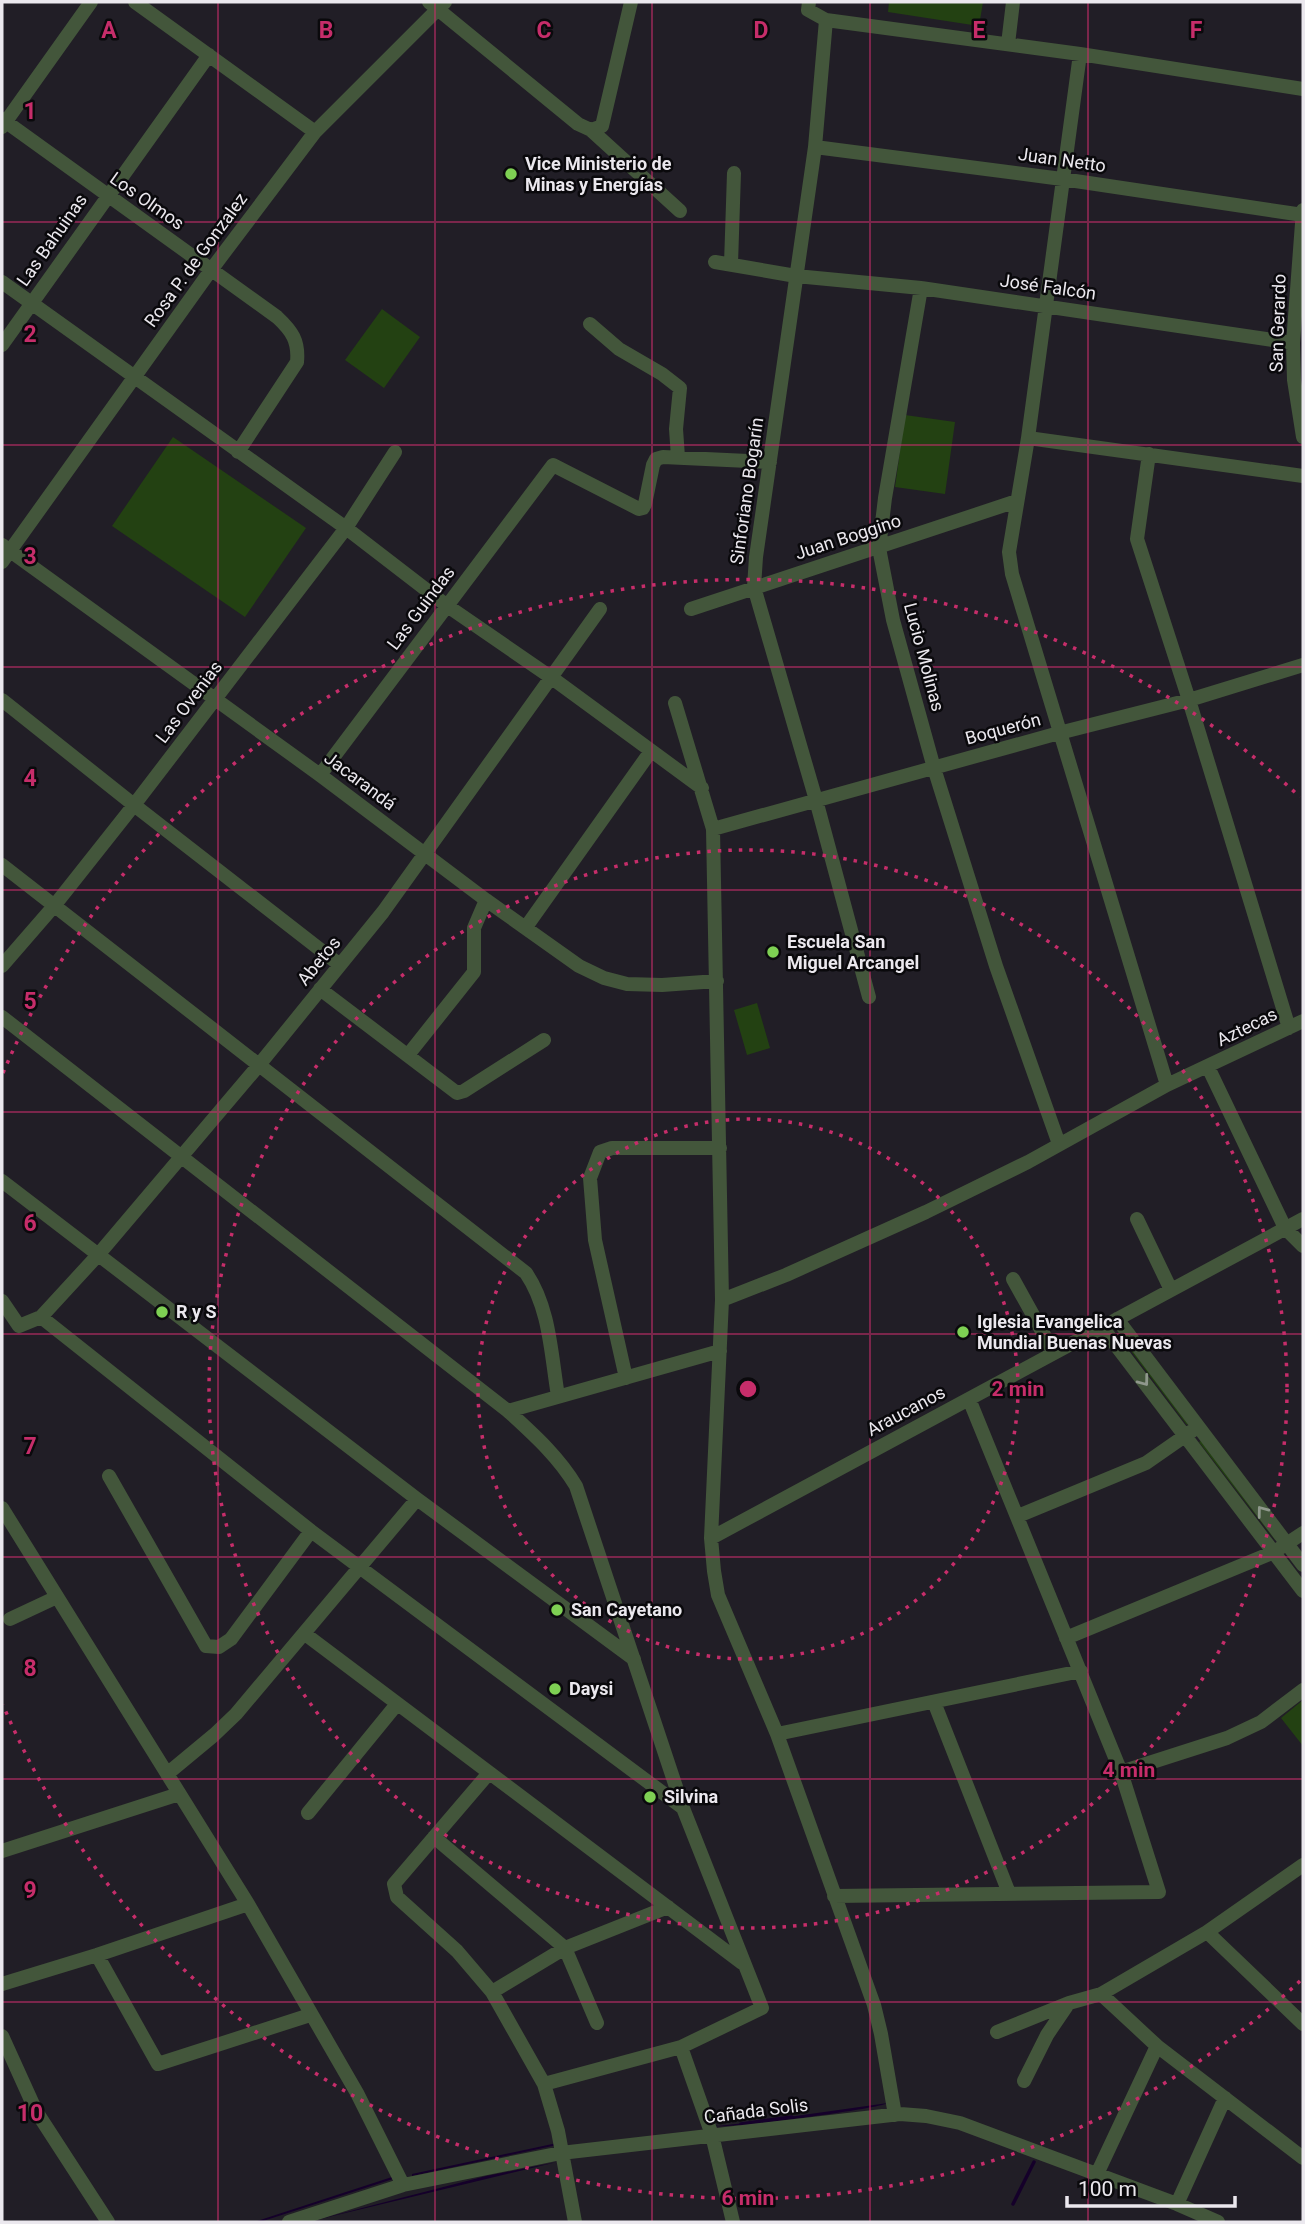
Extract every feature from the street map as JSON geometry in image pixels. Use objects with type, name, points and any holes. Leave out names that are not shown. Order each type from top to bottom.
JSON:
[{"type":"street","points":[[3,122],[91,2]]},
{"type":"street","points":[[135,2],[316,132]]},
{"type":"street","points":[[591,130],[602,126],[631,2]]},
{"type":"street","points":[[809,2],[808,10],[826,20],[1080,54],[1303,89]]},
{"type":"street","points":[[1007,44],[1013,2]]},
{"type":"street","points":[[438,4],[578,124],[591,130],[680,211]]},
{"type":"street","name":"Rosa P. de Gonzalez","points":[[4,553],[211,270],[316,132],[438,4]]},
{"type":"street","name":"Sinforiano Bogarín","points":[[826,20],[815,147],[756,557],[754,587],[816,800],[869,997]]},
{"type":"street","points":[[1080,54],[1028,438],[1009,552],[1012,574],[1059,733],[1167,1085]]},
{"type":"street","name":"Las Bahuinas","points":[[2,345],[209,55]]},
{"type":"street","name":"Los Olmos","points":[[3,122],[277,317],[291,330],[299,348],[297,362],[238,452]]},
{"type":"street","name":"Juan Netto","points":[[815,147],[1303,214]]},
{"type":"street","points":[[731,264],[734,173]]},
{"type":"street","name":"San Gerardo","points":[[1303,214],[1293,343],[1299,379],[1303,437]]},
{"type":"street","name":"José Falcón","points":[[715,262],[796,276],[921,288],[1293,343]]},
{"type":"street","points":[[2,282],[346,528],[446,605],[552,678],[702,788]]},
{"type":"street","name":"Lucio Molinas","points":[[921,288],[879,548],[888,597],[933,768],[996,966],[1059,1144]]},
{"type":"street","points":[[590,324],[619,349],[680,388],[676,429],[678,457],[770,463]]},
{"type":"street","points":[[1028,438],[1303,476]]},
{"type":"street","name":"Las Ovenias","points":[[2,966],[54,906],[134,805],[346,528],[395,452]]},
{"type":"street","points":[[1149,454],[1137,539],[1289,1028]]},
{"type":"street","name":"Las Guindas","points":[[320,775],[553,465],[639,509],[645,504],[656,459],[678,457]]},
{"type":"street","name":"Juan Boggino","points":[[691,609],[1017,501]]},
{"type":"street","name":"Jacarandá","points":[[4,553],[215,699],[579,966],[604,978],[627,984],[662,985],[717,981]]},
{"type":"street","name":"Abetos","points":[[41,1317],[98,1255],[259,1065],[383,912],[600,609]]},
{"type":"street","name":"Boquerón","points":[[713,829],[1059,733],[1189,700],[1303,665]]},
{"type":"street","points":[[2,700],[340,965]]},
{"type":"street","points":[[676,703],[713,829],[722,1300],[711,1538],[713,1571],[718,1595],[777,1734],[874,2004],[895,2115]]},
{"type":"street","points":[[526,928],[651,751]]},
{"type":"street","points":[[2,865],[526,1273],[536,1287],[544,1309],[558,1396]]},
{"type":"street","points":[[408,1055],[474,972],[474,928],[486,900]]},
{"type":"street","points":[[320,989],[457,1093],[544,1040]]},
{"type":"street","points":[[2,1017],[508,1411],[547,1447],[566,1468],[576,1486],[683,1808],[762,2008],[681,2047],[544,2084]]},
{"type":"street","name":"Aztecas","points":[[722,1300],[786,1275],[926,1213],[1167,1085],[1303,1021]]},
{"type":"street","points":[[1208,1067],[1285,1228],[1303,1246]]},
{"type":"street","points":[[626,1377],[595,1240],[589,1190],[595,1162],[600,1152],[612,1148],[720,1147]]},
{"type":"street","points":[[2,1181],[417,1499],[634,1659]]},
{"type":"street","points":[[1137,1219],[1171,1290]]},
{"type":"street","name":"Araucanos","points":[[711,1538],[1303,1219]]},
{"type":"street","points":[[1013,1279],[1054,1353]]},
{"type":"street","points":[[2,1301],[19,1326],[41,1317],[311,1531],[683,1808]]},
{"type":"street","points":[[1117,1319],[1303,1565]]},
{"type":"street","points":[[1102,1327],[1303,1591]]},
{"type":"street","points":[[508,1411],[720,1351]]},
{"type":"street","points":[[834,1895],[1159,1892],[1121,1772],[969,1399]]},
{"type":"street","points":[[1017,1516],[1146,1463],[1198,1426]]},
{"type":"street","points":[[108,1476],[206,1646],[219,1647],[231,1639],[311,1531]]},
{"type":"street","points":[[167,1774],[236,1714],[361,1569],[417,1499]]},
{"type":"street","points":[[2,1508],[248,1904],[357,2093],[402,2185]]},
{"type":"street","points":[[1066,1638],[1273,1552],[1303,1533]]},
{"type":"street","points":[[10,1619],[57,1597]]},
{"type":"street","points":[[305,1634],[742,1963]]},
{"type":"street","points":[[777,1734],[1081,1671]]},
{"type":"street","points":[[1121,1772],[1227,1738],[1261,1722],[1303,1690]]},
{"type":"street","points":[[934,1702],[1009,1893]]},
{"type":"street","points":[[308,1813],[397,1704]]},
{"type":"street","points":[[489,1773],[394,1884],[397,1897],[457,1951],[492,1992],[544,2084],[558,2132],[575,2222]]},
{"type":"street","points":[[2,1851],[179,1794]]},
{"type":"street","points":[[434,1838],[565,1948],[597,2024]]},
{"type":"street","points":[[997,2032],[1069,2003],[1101,1994],[1207,1932],[1303,1865]]},
{"type":"street","points":[[2,1984],[248,1904]]},
{"type":"street","points":[[492,1992],[565,1948],[668,1907]]},
{"type":"street","points":[[1207,1932],[1303,2024]]},
{"type":"street","points":[[97,1955],[158,2064],[310,2015]]},
{"type":"street","points":[[1101,1994],[1157,2046],[1303,2158]]},
{"type":"street","points":[[1024,2081],[1047,2035],[1069,2003]]},
{"type":"street","points":[[2,2036],[36,2111],[108,2222]]},
{"type":"street","points":[[1097,2174],[1157,2046]]},
{"type":"street","points":[[681,2047],[712,2135],[733,2222]]},
{"type":"street","points":[[1177,2204],[1225,2098]]},
{"type":"street","name":"Cañada Solis","points":[[289,2222],[402,2185],[561,2152],[895,2115],[926,2116],[960,2123],[1177,2204],[1196,2218],[1219,2222]]},
{"type":"green space","points":[[889,2],[983,2],[979,26],[888,12]]},
{"type":"green space","points":[[382,309],[420,337],[384,388],[345,360]]},
{"type":"green space","points":[[905,415],[955,422],[945,494],[895,487]]},
{"type":"green space","points":[[173,437],[306,528],[245,617],[112,526]]},
{"type":"green space","points":[[757,1003],[770,1048],[747,1055],[734,1010]]},
{"type":"green space","points":[[1121,1334],[1188,1424],[1187,1425],[1119,1335]]},
{"type":"green space","points":[[1201,1441],[1275,1539],[1275,1540],[1199,1442]]},
{"type":"green space","points":[[1303,1700],[1303,1746],[1281,1718]]},
{"type":"shaded area","points":[[888,2103],[802,2118],[718,2126],[754,2122]]},
{"type":"shaded area","points":[[557,2145],[412,2176],[412,2174]]},
{"type":"shaded area","points":[[557,2162],[308,2222],[486,2176]]},
{"type":"shaded area","points":[[392,2177],[393,2179],[254,2222]]},
{"type":"waterway","points":[[741,2124],[792,2117]]},
{"type":"waterway","points":[[1013,2204],[1034,2162]]},
{"type":"place","name":"Vice Ministerio de Minas y Energías","points":[[511,174]]},
{"type":"place","name":"Escuela San Miguel Arcangel","points":[[773,952]]},
{"type":"place","name":"R y S","points":[[162,1312]]},
{"type":"place","name":"Iglesia Evangelica Mundial Buenas Nuevas","points":[[963,1332]]},
{"type":"place","name":"San Cayetano","points":[[557,1610]]},
{"type":"place","name":"Daysi","points":[[555,1689]]},
{"type":"place","name":"Silvina","points":[[650,1797]]}]
